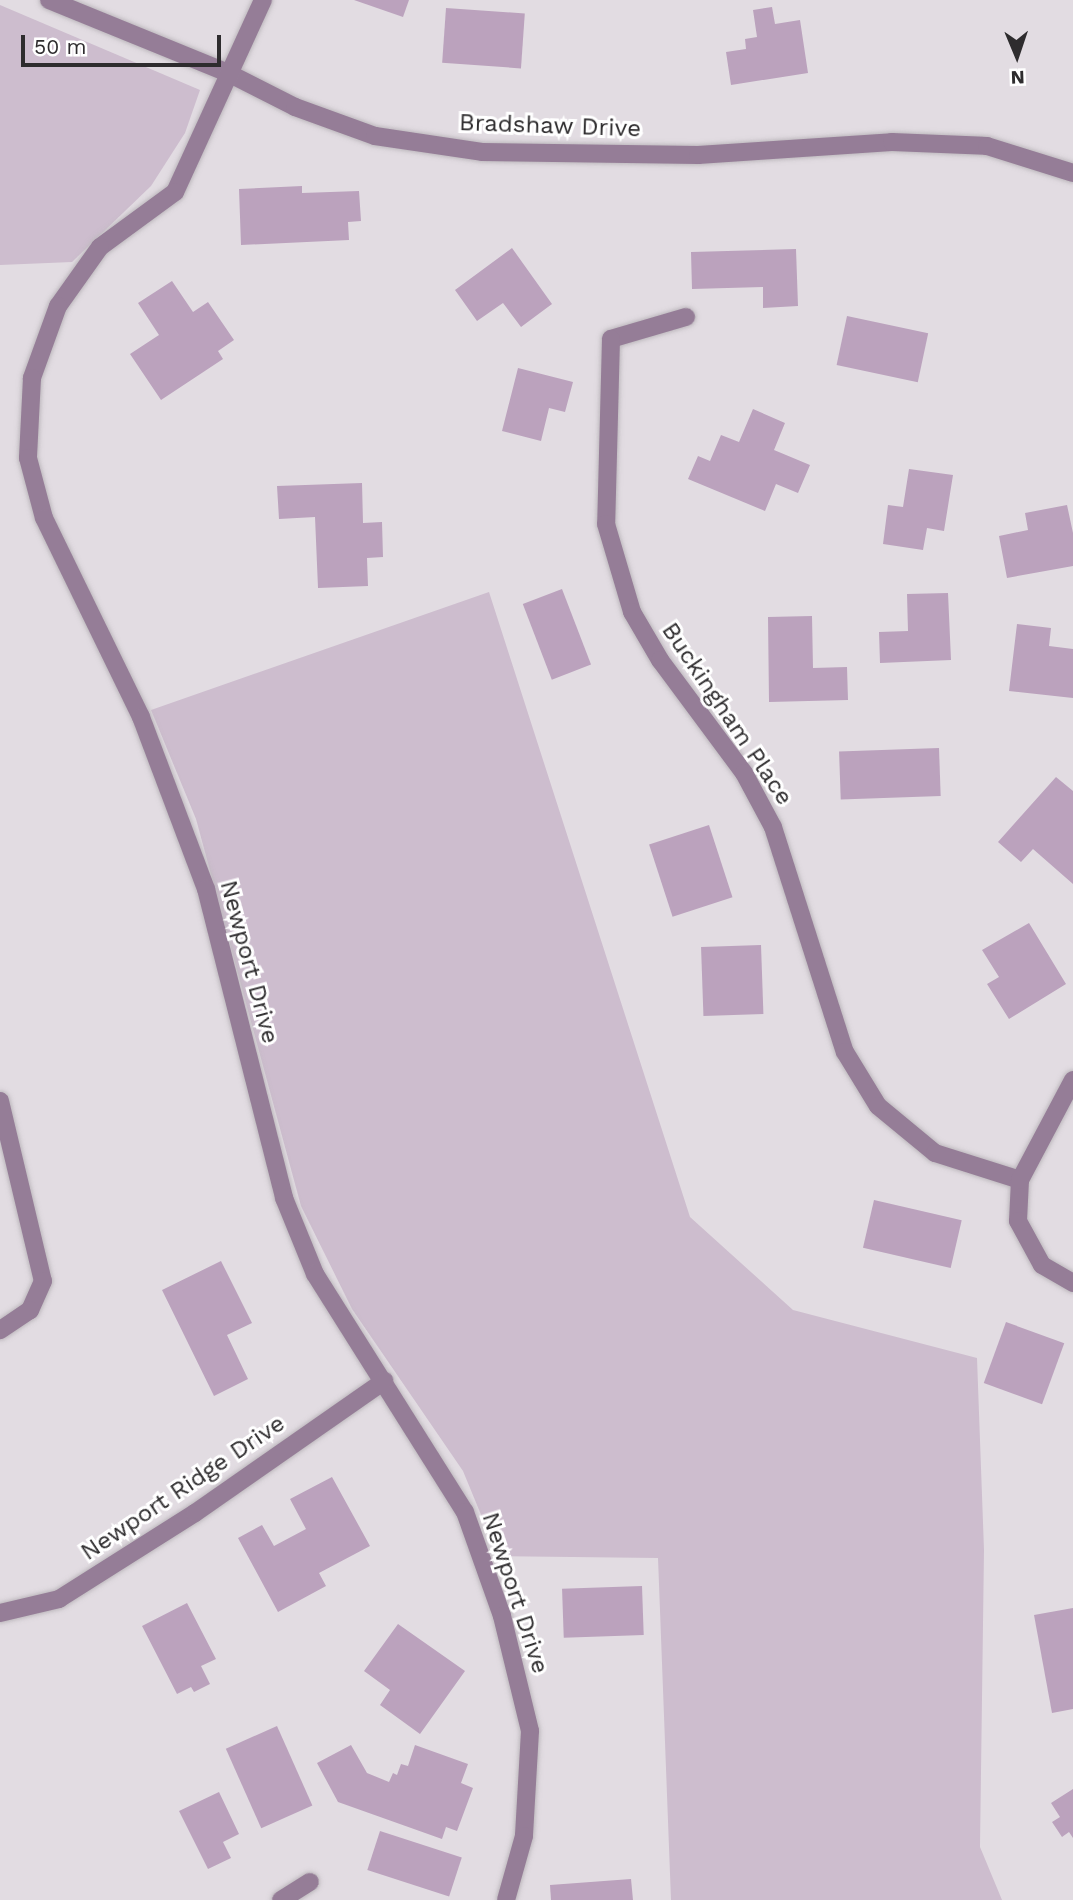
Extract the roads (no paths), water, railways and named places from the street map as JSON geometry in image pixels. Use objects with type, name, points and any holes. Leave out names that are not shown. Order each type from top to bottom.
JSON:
[{"type":"street","name":"Bradshaw Drive","points":[[49,0],[230,74],[295,107],[375,136],[482,152],[698,155],[892,142],[987,146],[1073,173]]},
{"type":"street","name":"Newport Drive","points":[[263,0],[175,192],[100,247],[58,306],[32,378],[28,458],[44,518],[141,718],[205,889],[284,1198],[315,1275],[465,1512],[502,1616],[530,1731],[524,1836],[506,1900]]},
{"type":"street","name":"Buckingham Place","points":[[686,317],[611,339],[606,524],[632,612],[660,660],[744,773],[773,827],[845,1052],[878,1106],[934,1153],[1020,1181]]},
{"type":"street","points":[[1073,1080],[1020,1181],[1018,1221],[1042,1265],[1073,1283]]},
{"type":"street","points":[[0,1101],[43,1281],[30,1310],[0,1330]]},
{"type":"street","name":"Newport Ridge Drive","points":[[0,1613],[59,1599],[195,1513],[384,1381]]},
{"type":"street","points":[[282,1900],[310,1882]]}]
